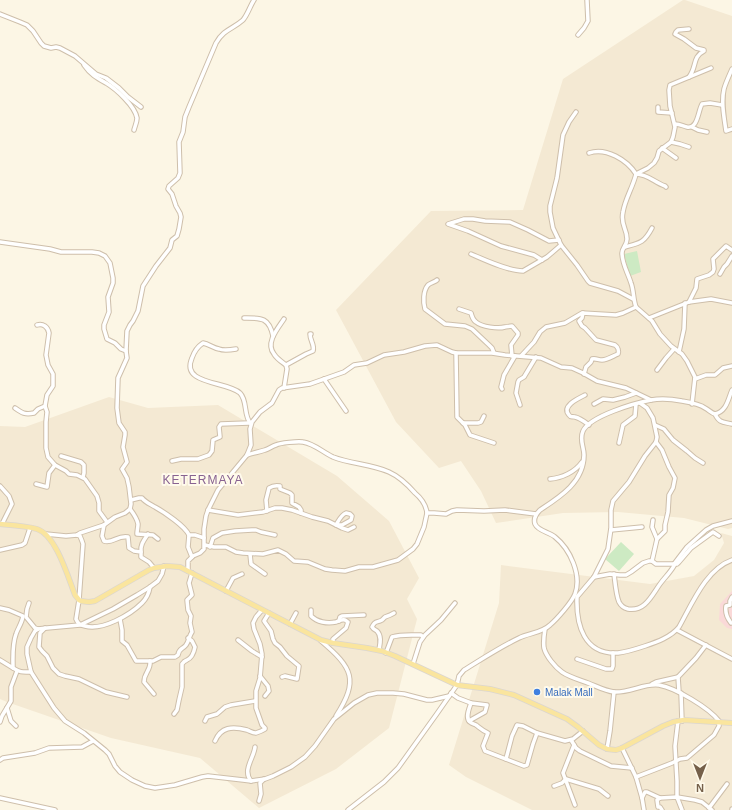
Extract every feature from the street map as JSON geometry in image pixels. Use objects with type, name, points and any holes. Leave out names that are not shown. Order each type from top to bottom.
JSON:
[{"type":"main road","points":[[1,524],[37,529],[46,534],[57,550],[74,595],[79,600],[84,602],[95,601],[133,578],[154,568],[164,566],[180,567],[321,640],[380,650],[414,664],[457,685],[490,689],[514,695],[564,717],[599,745],[607,749],[616,750],[622,748],[666,725],[680,721],[719,721],[732,723]]},
{"type":"street","points":[[158,540],[154,535],[138,534],[138,522],[130,508],[131,500],[128,481],[122,469],[127,462],[123,447],[125,435],[124,430],[119,423],[117,408],[118,378],[127,358],[127,331],[138,311],[143,286],[170,248],[172,240],[177,236],[179,229],[181,217],[180,213],[172,194],[168,189],[169,186],[178,178],[180,173],[179,142],[183,132],[185,117],[220,36],[246,16],[254,0]]},
{"type":"street","points":[[578,35],[588,20],[587,0]]},
{"type":"street","points":[[0,14],[27,25],[44,46],[60,48],[75,56],[96,74],[106,78],[114,84],[141,107]]},
{"type":"street","points":[[689,29],[678,30],[675,34],[696,48],[704,51],[696,57],[693,71],[689,77]]},
{"type":"street","points":[[83,63],[96,78],[106,83],[120,94],[131,106],[137,119],[134,130]]},
{"type":"street","points":[[692,404],[695,379],[694,373],[686,358],[671,346],[660,334],[650,318],[636,307],[633,299],[631,282],[625,269],[622,253],[627,241],[627,235],[622,220],[626,199],[636,174],[654,163],[662,148],[671,142],[675,124],[670,106],[669,86],[711,68]]},
{"type":"street","points":[[732,69],[724,90],[722,105],[726,130],[732,129]]},
{"type":"street","points":[[692,127],[694,126],[702,104],[722,105]]},
{"type":"street","points":[[658,106],[658,112],[672,113]]},
{"type":"street","points":[[576,112],[562,136],[557,178],[550,208],[552,224],[561,245],[590,283],[618,291],[633,299]]},
{"type":"street","points":[[675,124],[692,127],[707,132]]},
{"type":"street","points":[[671,142],[688,147]]},
{"type":"street","points":[[662,148],[676,158]]},
{"type":"street","points":[[589,153],[604,151],[623,161],[636,174],[652,179],[666,187]]},
{"type":"street","points":[[542,260],[534,255],[501,246],[468,231],[448,224],[464,219],[510,222],[549,241],[559,240]]},
{"type":"street","points":[[624,248],[643,241],[648,236],[652,228]]},
{"type":"street","points":[[0,242],[61,252],[92,252],[105,256],[110,263],[113,278],[108,297],[109,312],[104,325],[105,333],[107,339],[126,351]]},
{"type":"street","points":[[471,254],[494,263],[525,271],[561,245]]},
{"type":"street","points":[[679,352],[684,329],[687,303],[696,286],[697,279],[713,272],[714,259],[726,246],[732,250]]},
{"type":"street","points":[[720,274],[732,256]]},
{"type":"street","points":[[438,280],[428,284],[425,290],[424,299],[426,309],[445,324],[470,328],[492,348],[494,353]]},
{"type":"street","points":[[650,318],[687,303],[710,299],[732,303]]},
{"type":"street","points":[[521,356],[544,328],[565,322],[583,313],[616,315],[636,307]]},
{"type":"street","points":[[459,309],[470,313],[474,321],[478,324],[492,328],[512,326],[518,333],[511,345],[514,356],[504,375],[501,387],[502,389]]},
{"type":"street","points":[[583,313],[582,318],[579,320],[582,326],[596,340],[617,346],[618,352],[618,354],[607,359],[592,359],[586,367],[584,374]]},
{"type":"street","points":[[244,318],[264,319],[271,329],[273,337]]},
{"type":"street","points":[[284,319],[273,337],[271,344],[272,352],[286,365],[287,369],[284,388]]},
{"type":"street","points":[[470,328],[474,321]]},
{"type":"street","points":[[36,325],[41,324],[48,329],[49,332],[46,354],[48,365],[53,374],[52,386],[47,394],[45,406],[47,412],[46,448],[48,458],[55,465],[69,474],[85,479],[97,496],[99,503],[98,511],[106,523]]},
{"type":"street","points":[[311,334],[310,339],[314,346],[313,351]]},
{"type":"street","points":[[120,619],[122,641],[127,645],[134,660],[137,661],[153,661],[161,657],[178,655],[178,651],[186,644],[192,632],[190,623],[191,616],[188,610],[187,600],[192,595],[189,583],[190,572],[188,561],[192,556],[204,550],[206,516],[208,510],[221,486],[247,455],[251,445],[250,423],[241,394],[234,388],[193,375],[191,370],[191,360],[195,351],[203,343],[219,350],[236,349]]},
{"type":"street","points":[[172,461],[182,459],[198,459],[209,455],[212,451],[213,440],[220,437],[220,424],[250,423],[260,412],[272,403],[279,390],[310,384],[344,372],[354,365],[367,363],[384,355],[404,352],[428,345],[437,345],[456,353],[494,353],[546,359],[561,367],[572,368],[597,382],[626,388],[651,400]]},
{"type":"street","points":[[657,370],[674,349]]},
{"type":"street","points":[[286,365],[313,351]]},
{"type":"street","points":[[313,351],[317,354]]},
{"type":"street","points":[[456,353],[458,396],[457,415],[466,427],[468,434],[494,443]]},
{"type":"street","points":[[520,405],[516,393],[518,382],[524,377],[536,357]]},
{"type":"street","points":[[695,379],[706,375],[715,375],[723,368],[732,366]]},
{"type":"street","points":[[324,379],[346,411]]},
{"type":"street","points":[[715,414],[720,413],[728,403],[732,390]]},
{"type":"street","points":[[594,404],[604,399],[613,400],[636,393]]},
{"type":"street","points":[[585,396],[569,405],[568,414],[571,417],[576,417],[589,424]]},
{"type":"street","points":[[732,424],[719,421],[715,414],[704,407],[682,401],[667,399],[651,400],[624,407],[597,419],[584,429],[581,437],[583,461],[580,474],[571,486],[536,514],[534,521],[536,526],[559,540],[572,560],[577,579],[576,597],[583,634],[591,646],[596,649],[613,653],[623,652],[648,645],[676,630],[702,587],[714,571],[726,562],[732,560]]},
{"type":"street","points":[[348,810],[384,782],[398,768],[457,685],[459,676],[464,670],[520,638],[545,629],[552,624],[594,578],[608,549],[613,501],[629,482],[645,456],[656,442],[657,437],[653,418],[644,405],[638,404]]},
{"type":"street","points":[[619,443],[623,425],[636,416],[638,404]]},
{"type":"street","points":[[15,408],[23,414],[30,414],[45,406]]},
{"type":"street","points":[[463,423],[478,423],[481,422],[484,416]]},
{"type":"street","points":[[655,425],[664,429],[672,439],[703,463]]},
{"type":"street","points":[[205,546],[226,547],[236,552],[250,554],[263,554],[278,550],[296,562],[308,562],[325,569],[345,571],[359,567],[369,568],[398,560],[413,549],[417,544],[424,527],[427,513],[426,507],[420,497],[394,474],[343,460],[306,443],[298,442],[278,444],[266,450],[247,455]]},
{"type":"street","points":[[656,442],[663,452],[675,478],[673,488],[669,495],[665,531],[656,539]]},
{"type":"street","points":[[60,456],[81,462],[84,465],[83,478]]},
{"type":"street","points":[[550,479],[568,473],[580,465],[583,461]]},
{"type":"street","points":[[36,484],[47,486],[49,473],[55,465]]},
{"type":"street","points":[[267,511],[266,500],[269,488],[277,485],[280,486],[280,489],[290,493],[292,496],[292,503],[299,507],[301,513]]},
{"type":"street","points":[[0,486],[12,504],[1,524]]},
{"type":"street","points":[[131,500],[142,498],[145,502],[156,507],[186,530],[189,535],[188,547],[192,556]]},
{"type":"street","points":[[46,534],[66,536],[77,535],[80,532],[106,523],[130,508]]},
{"type":"street","points":[[208,510],[238,516],[267,511],[275,508],[282,508],[328,521],[348,530],[354,528]]},
{"type":"street","points":[[427,513],[446,514],[457,510],[484,512],[505,510],[536,514]]},
{"type":"street","points":[[652,561],[656,539],[652,527],[653,520]]},
{"type":"street","points":[[614,574],[619,603],[621,606],[635,609],[642,607],[650,600],[672,570],[674,564],[688,547],[706,530],[713,526],[732,521]]},
{"type":"street","points":[[106,523],[102,536],[104,541],[109,542],[121,537],[126,537],[128,539],[129,548],[134,551],[141,552]]},
{"type":"street","points":[[611,530],[642,527]]},
{"type":"street","points":[[0,550],[25,543],[30,528]]},
{"type":"street","points":[[210,547],[213,538],[222,533],[231,531],[256,530],[274,535]]},
{"type":"street","points":[[594,578],[614,574],[626,575],[643,563],[649,561],[658,564],[674,564],[679,562],[689,550],[713,532],[719,536]]},
{"type":"street","points":[[148,534],[140,548],[141,557],[149,562],[154,568]]},
{"type":"street","points":[[77,535],[80,536],[83,544],[79,600],[76,619],[77,622],[88,627],[94,627],[120,619],[134,611],[141,604],[147,596],[150,587]]},
{"type":"street","points":[[189,535],[196,535],[204,538]]},
{"type":"street","points":[[250,554],[251,564],[265,574]]},
{"type":"street","points":[[164,566],[160,578],[150,587],[112,609],[80,624],[45,628],[35,631],[27,647],[31,672],[54,708],[65,721],[84,733],[109,754],[120,772],[132,780],[151,788],[167,787],[208,776],[251,781],[265,779],[291,767],[315,746],[334,719],[345,700],[348,690],[350,678],[348,669],[345,664],[321,640]]},
{"type":"street","points":[[226,591],[233,578],[242,574]]},
{"type":"street","points":[[731,623],[727,616],[726,606],[730,605],[732,597]]},
{"type":"street","points":[[29,603],[26,617],[38,630]]},
{"type":"street","points":[[414,664],[419,644],[423,637],[455,603]]},
{"type":"street","points":[[0,608],[23,616],[23,620],[15,635],[13,668]]},
{"type":"street","points":[[215,741],[224,729],[233,728],[253,733],[265,729],[256,711],[256,688],[260,676],[262,657],[260,644],[253,623],[262,610]]},
{"type":"street","points":[[311,610],[311,616],[317,621],[329,623],[346,620],[348,622],[348,625],[333,639],[332,643]]},
{"type":"street","points":[[269,613],[264,621],[272,633],[274,641],[286,656],[299,666],[297,678],[287,676],[282,677]]},
{"type":"street","points":[[290,624],[296,613]]},
{"type":"street","points":[[380,650],[380,638],[378,632],[372,627],[373,624],[382,621],[386,616],[394,613]]},
{"type":"street","points":[[339,621],[340,617],[342,616],[364,615]]},
{"type":"street","points":[[45,628],[40,633],[39,647],[50,660],[52,668],[59,674],[78,679],[94,688],[127,697]]},
{"type":"street","points":[[545,629],[544,649],[549,658],[561,671],[614,692],[628,691],[656,682],[678,678],[706,645]]},
{"type":"street","points":[[676,630],[732,659]]},
{"type":"street","points":[[386,653],[392,637],[400,634],[418,634],[423,637]]},
{"type":"street","points":[[174,714],[177,710],[182,687],[182,664],[184,661],[189,659],[195,650],[194,643],[188,638]]},
{"type":"street","points":[[238,640],[262,657]]},
{"type":"street","points":[[577,659],[606,669],[612,669],[613,653]]},
{"type":"street","points":[[0,660],[22,672],[31,672]]},
{"type":"street","points":[[150,661],[150,667],[144,675],[144,682],[154,694]]},
{"type":"street","points":[[0,722],[11,699],[11,687],[17,670]]},
{"type":"street","points":[[260,676],[268,686],[269,691],[265,696]]},
{"type":"street","points":[[678,678],[680,693],[680,721],[676,746],[677,797],[682,810]]},
{"type":"street","points":[[636,777],[676,762],[680,759],[688,758],[714,735],[719,726],[719,721],[698,703],[663,686],[650,685]]},
{"type":"street","points":[[607,749],[614,692]]},
{"type":"street","points":[[334,719],[354,703],[372,694],[398,694],[427,700],[450,695],[471,703],[486,704],[488,706],[485,712],[469,720]]},
{"type":"street","points":[[205,721],[207,717],[216,714],[231,705],[256,701]]},
{"type":"street","points":[[471,703],[468,712],[470,722],[488,733],[483,746],[485,751],[506,760],[524,766],[527,765],[538,733]]},
{"type":"street","points":[[6,708],[11,721],[16,726]]},
{"type":"street","points":[[506,760],[512,736],[517,725],[565,741],[571,740],[583,731]]},
{"type":"street","points":[[571,740],[574,746],[580,751],[606,764],[615,767],[632,768]]},
{"type":"street","points":[[0,760],[3,758],[35,753],[49,748],[82,747],[93,741]]},
{"type":"street","points":[[574,746],[564,770],[564,775],[575,805]]},
{"type":"street","points":[[251,781],[248,778],[247,773],[250,761],[255,752],[255,747]]},
{"type":"street","points":[[622,748],[636,777],[644,810]]},
{"type":"street","points":[[259,801],[261,794],[260,783],[265,779]]},
{"type":"street","points":[[554,786],[562,783],[566,779]]},
{"type":"street","points":[[566,779],[599,789],[608,796]]},
{"type":"street","points":[[642,798],[645,792],[647,792],[660,798],[677,797],[695,800],[702,802],[711,809],[728,784]]},
{"type":"street","points":[[0,798],[55,810]]},
{"type":"street","points":[[660,798],[657,802],[658,807],[662,810]]},
{"type":"shaded area","points":[[683,0],[732,16],[732,528],[728,529],[684,518],[618,512],[563,513],[496,523],[481,491],[461,461],[439,468],[396,422],[336,310],[431,211],[523,210],[563,79]]},
{"type":"shaded area","points":[[109,397],[148,408],[218,405],[337,476],[389,521],[419,578],[407,599],[417,619],[389,728],[336,769],[259,808],[200,758],[111,738],[0,699],[0,426],[25,427]]},
{"type":"shaded area","points":[[721,533],[732,536],[732,810],[532,810],[466,777],[449,765],[499,603],[501,565],[650,584],[694,576],[714,560],[724,543]]},
{"type":"shaded area","points":[[732,591],[732,629],[727,628],[719,620],[720,604]]},
{"type":"green space","points":[[637,251],[641,272],[630,276],[624,254]]},
{"type":"green space","points":[[621,542],[634,554],[619,571],[605,559]]},
{"type":"place","name":"Malak Mall","points":[[537,692]]},
{"type":"district","name":"KETERMAYA","points":[[203,480]]}]
